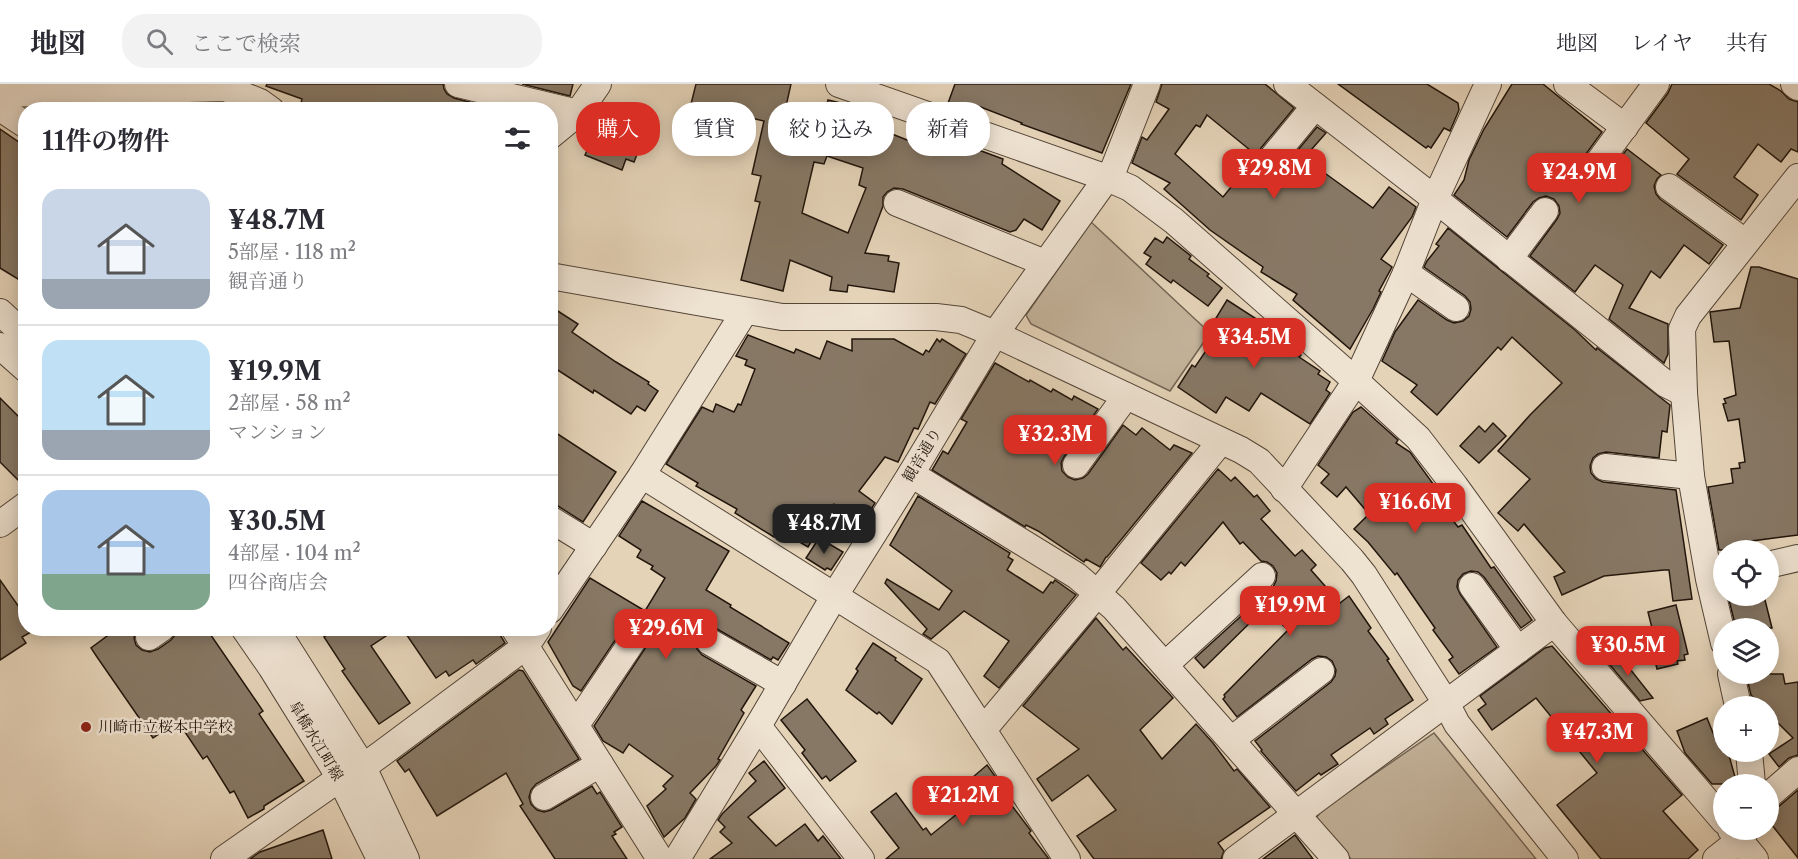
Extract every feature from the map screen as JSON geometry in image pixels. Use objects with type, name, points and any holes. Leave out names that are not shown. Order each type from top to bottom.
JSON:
[{"type":"street","points":[[458,84],[532,102]]},
{"type":"street","points":[[586,102],[598,84]]},
{"type":"street","points":[[839,84],[1107,178],[1130,188],[1174,221],[1418,438],[1554,623],[1713,806]]},
{"type":"street","name":"観音通り","points":[[677,859],[995,334],[1114,168],[1147,84]]},
{"type":"street","points":[[1287,84],[1666,384],[1684,393]]},
{"type":"street","points":[[1284,489],[1356,381],[1406,273],[1435,199],[1488,84]]},
{"type":"street","points":[[1567,84],[1625,127]]},
{"type":"street","points":[[1592,171],[1656,84]]},
{"type":"street","points":[[1794,84],[1798,87]]},
{"type":"street","points":[[0,94],[225,86],[260,102]]},
{"type":"street","points":[[1273,157],[1315,106]]},
{"type":"street","points":[[0,108],[18,120]]},
{"type":"street","points":[[558,108],[576,113]]},
{"type":"street","points":[[558,129],[576,115]]},
{"type":"street","points":[[1713,566],[1691,476],[1684,393],[1682,329],[1688,316],[1798,177]]},
{"type":"street","points":[[1669,187],[1745,242]]},
{"type":"street","points":[[897,203],[1046,263]]},
{"type":"street","points":[[1509,259],[1545,211]]},
{"type":"street","points":[[1406,273],[1456,308]]},
{"type":"street","points":[[558,277],[782,317],[936,317],[962,320],[1221,441],[1258,461],[1364,575],[1457,724],[1565,859]]},
{"type":"street","points":[[558,598],[642,475],[745,311]]},
{"type":"street","points":[[0,312],[18,329]]},
{"type":"street","points":[[0,346],[18,362]]},
{"type":"street","points":[[1076,465],[1126,396]]},
{"type":"street","points":[[983,730],[1221,441]]},
{"type":"street","points":[[1605,467],[1691,476]]},
{"type":"street","points":[[911,474],[1077,576],[1114,608],[1336,859]]},
{"type":"street","points":[[642,475],[938,662],[1067,859]]},
{"type":"street","points":[[0,524],[18,511]]},
{"type":"street","points":[[558,524],[594,546]]},
{"type":"street","points":[[1779,562],[1798,558]]},
{"type":"street","points":[[1165,665],[1262,576]]},
{"type":"street","points":[[1472,586],[1518,650]]},
{"type":"street","points":[[1236,859],[1554,623]]},
{"type":"street","name":"皐橋水江町線","points":[[250,636],[340,778],[380,859]]},
{"type":"street","name":"皐橋水江町線","points":[[280,636],[363,767],[406,859]]},
{"type":"street","points":[[224,859],[340,778],[363,767],[524,636]]},
{"type":"street","points":[[527,636],[576,725],[660,859]]},
{"type":"street","points":[[576,725],[636,636]]},
{"type":"street","points":[[710,642],[783,684]]},
{"type":"street","points":[[1231,740],[1321,671]]},
{"type":"street","points":[[758,726],[861,859]]},
{"type":"street","points":[[544,797],[600,764]]},
{"type":"street","points":[[1779,786],[1798,770]]},
{"type":"street","points":[[1716,859],[1735,840]]},
{"type":"shaded area","points":[[1091,222],[1210,333],[1170,391],[1031,324],[1026,315]]},
{"type":"shaded area","points":[[1434,733],[1536,859],[1351,859],[1316,818],[1322,810]]},
{"type":"building","points":[[267,84],[443,84],[447,94],[469,102],[301,102],[302,99],[266,86]]},
{"type":"building","points":[[522,84],[573,84],[570,96]]},
{"type":"building","points":[[696,84],[791,84],[787,102],[768,102],[768,156],[827,156],[894,156],[894,135],[906,140],[906,156],[990,156],[990,154],[1003,159],[1002,164],[1060,201],[1042,230],[1024,219],[1016,230],[1010,232],[903,189],[894,188],[883,197],[883,206],[865,253],[889,256],[888,261],[899,263],[894,292],[848,285],[847,292],[830,290],[832,277],[790,260],[783,291],[741,280],[760,202],[755,201],[761,176],[752,174],[764,121],[756,119],[756,102],[692,102]],"holes":[[[827,156],[863,168],[859,185],[866,188],[848,233],[802,213],[814,162],[824,164]]]},
{"type":"building","points":[[955,84],[1131,84],[1102,153],[990,111],[990,102],[948,102]]},
{"type":"building","points":[[1162,84],[1265,84],[1294,108],[1261,148],[1258,155],[1263,168],[1271,172],[1279,171],[1317,127],[1326,133],[1304,158],[1373,208],[1389,187],[1416,207],[1412,217],[1381,259],[1392,267],[1379,291],[1381,292],[1373,309],[1350,349],[1293,300],[1297,294],[1261,272],[1263,267],[1210,230],[1164,189],[1170,183],[1132,163],[1142,137],[1147,140],[1169,109],[1156,102]],"holes":[[[1207,115],[1250,150],[1239,163],[1246,169],[1223,197],[1175,154],[1196,125],[1200,127]]]},
{"type":"building","points":[[1338,84],[1427,84],[1458,103],[1459,110],[1450,131],[1444,128],[1431,148],[1428,146],[1426,148]]},
{"type":"building","points":[[1512,84],[1543,84],[1602,132],[1577,169],[1578,176],[1583,183],[1590,186],[1599,184],[1627,149],[1661,175],[1654,186],[1660,199],[1723,245],[1709,264],[1684,245],[1660,278],[1651,271],[1629,308],[1668,324],[1668,354],[1664,363],[1609,319],[1623,285],[1595,265],[1575,292],[1530,256],[1560,213],[1559,206],[1554,199],[1546,196],[1533,202],[1507,237],[1454,195],[1464,180],[1469,160],[1484,129]]},
{"type":"building","points":[[1672,84],[1769,84],[1789,99],[1798,102],[1798,152],[1791,149],[1781,162],[1758,144],[1734,177],[1758,195],[1741,220],[1677,174],[1689,159],[1646,123]]},
{"type":"building","points":[[0,129],[18,141],[18,279],[0,268]]},
{"type":"building","points":[[587,156],[636,156],[634,162],[626,159],[622,170]]},
{"type":"building","points":[[1448,228],[1575,330],[1596,350],[1597,348],[1670,405],[1667,432],[1662,431],[1659,458],[1606,452],[1593,458],[1590,466],[1591,473],[1603,482],[1676,490],[1692,599],[1673,601],[1669,570],[1604,576],[1562,595],[1554,577],[1565,572],[1524,524],[1518,531],[1498,513],[1530,479],[1498,451],[1562,383],[1512,337],[1501,350],[1498,347],[1437,415],[1411,392],[1417,385],[1382,361],[1395,332],[1418,300],[1454,323],[1463,321],[1469,316],[1470,302],[1465,296],[1424,267],[1439,246],[1436,244]]},
{"type":"building","points":[[1167,237],[1191,256],[1189,259],[1209,274],[1207,276],[1222,288],[1208,306],[1173,280],[1171,283],[1146,264],[1151,257],[1144,253],[1155,238],[1163,243]]},
{"type":"building","points":[[1751,267],[1759,267],[1798,279],[1798,535],[1760,540],[1717,540],[1708,487],[1733,483],[1731,469],[1740,468],[1739,463],[1745,462],[1739,419],[1728,421],[1723,404],[1726,403],[1724,399],[1736,395],[1729,341],[1714,342],[1710,312],[1740,308]]},
{"type":"building","points":[[1227,300],[1281,335],[1284,338],[1281,342],[1301,355],[1299,357],[1320,371],[1318,374],[1330,382],[1326,390],[1330,393],[1310,424],[1261,393],[1249,411],[1226,397],[1216,413],[1178,387],[1192,365],[1195,367],[1218,333],[1210,328]]},
{"type":"building","points":[[558,311],[578,324],[572,332],[649,382],[648,384],[658,391],[645,411],[637,406],[631,414],[594,390],[593,393],[558,370]]},
{"type":"building","points":[[748,335],[794,353],[796,349],[820,359],[827,341],[852,351],[852,339],[894,339],[923,355],[926,350],[929,352],[937,339],[940,342],[942,339],[966,354],[935,404],[930,402],[918,429],[914,428],[898,462],[885,457],[859,491],[875,503],[865,519],[856,512],[852,518],[834,504],[808,547],[779,530],[774,537],[735,513],[737,509],[696,486],[698,483],[666,464],[702,407],[713,412],[716,404],[734,412],[738,404],[741,405],[755,369],[745,365],[747,360],[736,356]]},
{"type":"building","points":[[995,363],[1051,392],[1053,389],[1072,400],[1074,396],[1098,409],[1061,463],[1062,471],[1068,477],[1075,480],[1088,474],[1123,425],[1136,435],[1142,428],[1170,450],[1174,445],[1192,453],[1100,567],[1086,559],[1084,562],[1038,531],[1026,525],[1025,527],[932,470],[943,451],[948,454],[967,422],[961,419]]},
{"type":"building","points":[[0,398],[18,416],[18,480],[0,462]]},
{"type":"building","points":[[1361,407],[1398,440],[1396,443],[1410,452],[1439,492],[1434,496],[1458,527],[1462,525],[1491,568],[1494,567],[1532,620],[1521,628],[1484,577],[1478,572],[1471,571],[1463,574],[1458,580],[1457,587],[1460,594],[1497,647],[1459,674],[1449,660],[1453,657],[1397,573],[1395,575],[1368,542],[1354,529],[1369,514],[1346,487],[1337,497],[1321,483],[1329,474],[1318,465],[1353,412]]},
{"type":"building","points":[[1493,423],[1506,436],[1479,463],[1460,446],[1479,426],[1485,432]]},
{"type":"building","points":[[558,434],[616,472],[583,522],[558,506]]},
{"type":"building","points":[[1218,469],[1231,481],[1235,477],[1254,497],[1257,495],[1270,511],[1261,519],[1295,556],[1302,550],[1316,565],[1311,570],[1340,603],[1349,596],[1371,628],[1368,631],[1389,659],[1387,660],[1413,700],[1385,719],[1388,724],[1374,734],[1370,728],[1331,755],[1338,764],[1321,775],[1319,773],[1296,791],[1255,741],[1331,682],[1336,670],[1332,661],[1318,656],[1312,659],[1237,717],[1223,699],[1224,695],[1288,630],[1265,608],[1204,668],[1195,658],[1273,587],[1277,573],[1273,566],[1261,561],[1243,542],[1240,544],[1223,522],[1185,566],[1181,562],[1171,574],[1169,572],[1161,580],[1141,563]]},
{"type":"building","points":[[918,496],[1010,553],[1008,557],[1013,560],[1007,570],[1043,593],[1055,580],[1076,595],[999,688],[984,676],[1009,641],[964,611],[931,639],[923,634],[927,629],[885,583],[887,579],[939,610],[952,591],[890,545]]},
{"type":"building","points":[[642,501],[729,551],[706,590],[789,643],[778,660],[773,657],[771,660],[717,629],[709,627],[697,634],[695,643],[702,655],[756,686],[741,710],[744,713],[718,759],[720,760],[690,793],[696,799],[685,818],[664,837],[647,806],[666,789],[663,786],[673,776],[629,744],[623,753],[603,741],[594,726],[648,644],[651,636],[649,629],[644,623],[638,621],[630,622],[624,627],[581,691],[573,686],[548,642],[552,636],[558,636],[558,627],[590,578],[645,611],[665,578],[651,569],[653,566],[637,557],[641,550],[619,536]]},
{"type":"building","points":[[819,538],[843,552],[831,570],[827,568],[825,570],[806,558]]},
{"type":"building","points":[[0,580],[18,606],[18,636],[24,636],[22,637],[26,643],[0,660]]},
{"type":"building","points":[[1676,605],[1688,654],[1684,655],[1685,660],[1677,661],[1678,664],[1657,669],[1649,633],[1653,632],[1648,612]]},
{"type":"building","points":[[1730,606],[1766,606],[1770,618],[1734,618]]},
{"type":"building","points":[[1096,618],[1123,650],[1126,647],[1173,698],[1140,730],[1162,759],[1196,724],[1234,771],[1237,769],[1270,807],[1218,843],[1224,851],[1221,859],[1094,859],[1077,836],[1116,810],[1088,775],[1052,801],[1037,779],[1079,749],[1023,706]]},
{"type":"building","points":[[107,636],[135,636],[136,645],[150,652],[158,649],[174,636],[211,636],[263,711],[259,714],[304,781],[248,818],[234,791],[230,793],[207,756],[203,759],[183,729],[181,731],[175,723],[153,738],[91,648]]},
{"type":"building","points":[[386,636],[371,646],[410,703],[379,724],[342,671],[345,669],[324,637]]},
{"type":"building","points":[[407,636],[501,636],[505,643],[476,664],[473,660],[449,676],[446,671],[436,678]]},
{"type":"building","points":[[873,643],[922,679],[892,724],[879,712],[877,714],[846,690]]},
{"type":"building","points":[[1552,646],[1682,795],[1663,811],[1698,850],[1688,859],[1601,859],[1557,805],[1597,773],[1536,698],[1492,730],[1478,710],[1486,704],[1480,696],[1545,648]]},
{"type":"building","points":[[1615,650],[1653,698],[1640,701],[1605,659]]},
{"type":"building","points":[[519,670],[523,671],[579,759],[536,784],[529,797],[531,804],[537,810],[544,812],[551,810],[592,786],[597,794],[600,792],[622,827],[612,836],[627,859],[555,859],[520,806],[523,804],[506,773],[437,816],[409,769],[405,772],[397,761]]},
{"type":"building","points":[[1779,674],[1783,674],[1785,684],[1798,682],[1798,755],[1789,758],[1779,767],[1775,762],[1779,762],[1779,747],[1793,738],[1779,724],[1779,696],[1751,695],[1748,684],[1779,684]]},
{"type":"building","points":[[807,699],[856,761],[830,781],[826,776],[822,779],[802,753],[805,750],[781,720]]},
{"type":"building","points":[[1707,718],[1713,733],[1713,762],[1731,762],[1734,774],[1713,774],[1712,784],[1685,753],[1677,731]]},
{"type":"building","points":[[764,761],[785,788],[748,817],[776,846],[805,824],[818,841],[823,836],[841,859],[710,859],[732,843],[720,832],[725,827],[718,820],[756,781],[749,773]]},
{"type":"building","points":[[987,765],[997,779],[994,782],[1049,859],[886,859],[899,848],[871,812],[896,793],[923,830],[926,828],[931,835],[963,809],[952,795]]},
{"type":"building","points":[[1798,790],[1798,858],[1779,834],[1779,806]]},
{"type":"building","points":[[323,830],[332,859],[250,859],[260,852]]},
{"type":"building","points":[[1295,835],[1313,859],[1263,859]]},
{"type":"place","name":"川崎市立桜本中学校","points":[[86,727]]}]
